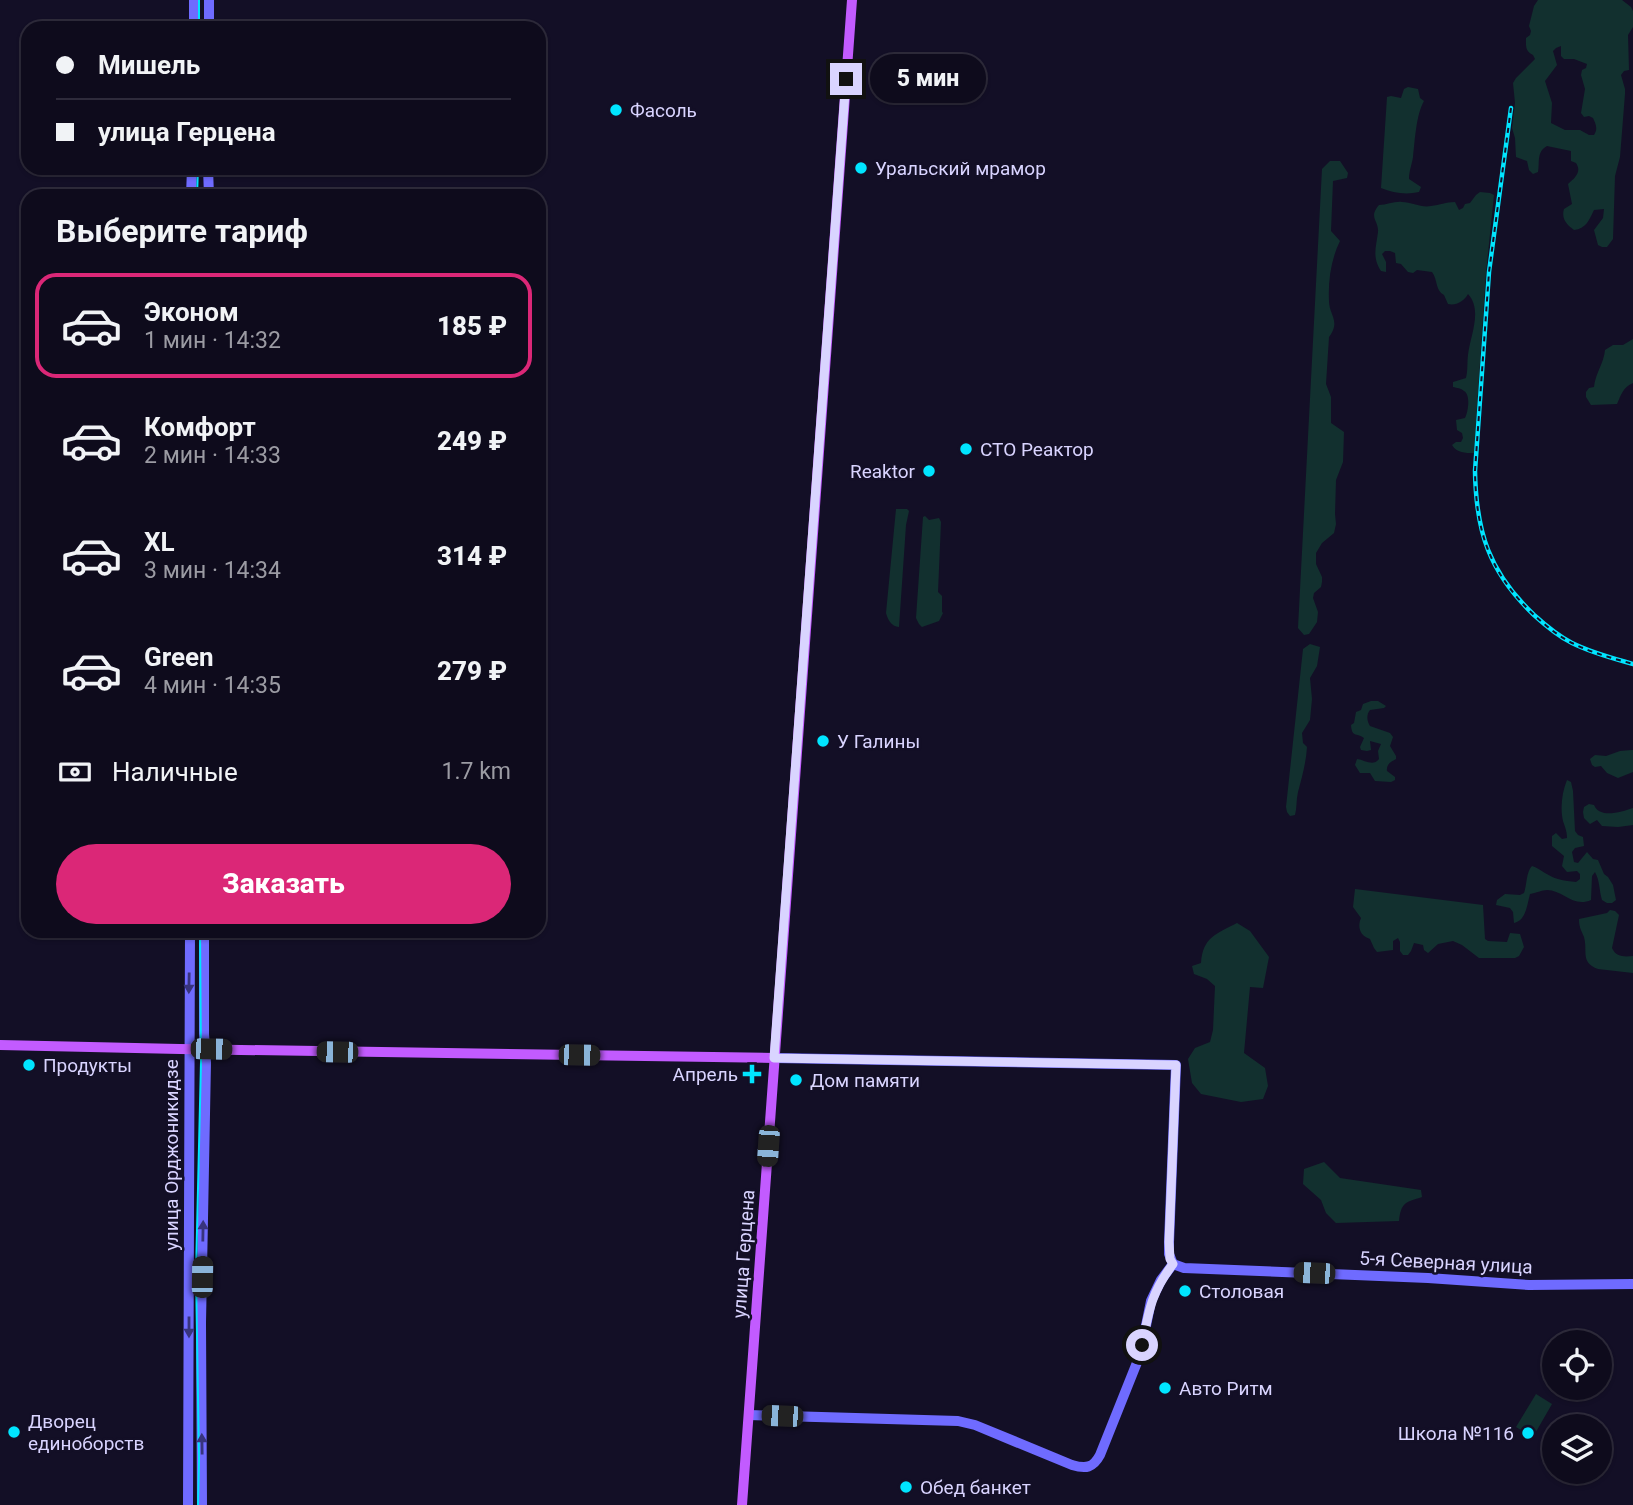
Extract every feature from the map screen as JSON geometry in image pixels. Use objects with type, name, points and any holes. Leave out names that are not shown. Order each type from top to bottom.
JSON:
[{"type":"main road","points":[[194,0],[194,21]]},
{"type":"main road","points":[[209,0],[209,21]]},
{"type":"main road","name":"улица Герцена","points":[[742,1505],[852,0]]},
{"type":"main road","name":"улица Орджоникидзе","points":[[188,1505],[190,938]]},
{"type":"main road","name":"улица Орджоникидзе","points":[[202,1505],[204,938]]},
{"type":"main road","points":[[0,1045],[1176,1065],[1169,1242],[1173,1264],[1161,1280],[1152,1301],[1135,1369],[1100,1455],[1093,1465],[1088,1468],[1072,1465],[975,1425],[958,1421],[749,1415]]},
{"type":"main road","name":"5-я Северная улица","points":[[1173,1264],[1184,1268],[1529,1285],[1633,1284]]},
{"type":"green space","points":[[1538,0],[1622,0],[1633,11],[1633,27],[1628,35],[1629,70],[1621,75],[1625,94],[1620,157],[1615,176],[1613,239],[1607,247],[1598,245],[1594,230],[1603,218],[1604,209],[1594,210],[1587,223],[1574,230],[1564,219],[1564,209],[1572,204],[1568,184],[1578,172],[1576,163],[1571,161],[1571,151],[1547,146],[1540,154],[1538,172],[1533,174],[1527,161],[1516,157],[1512,128],[1515,103],[1513,83],[1535,59],[1527,50],[1526,43],[1531,31],[1529,26]],"holes":[[[1561,46],[1561,56],[1587,64],[1581,75],[1585,89],[1581,113],[1584,117],[1593,118],[1596,126],[1594,135],[1580,130],[1565,130],[1551,123],[1552,103],[1545,81],[1557,65],[1553,51]]]},
{"type":"green space","points":[[1404,89],[1418,89],[1420,98],[1424,101],[1409,173],[1409,179],[1421,187],[1419,192],[1404,193],[1381,188],[1387,97],[1401,98]]},
{"type":"green space","points":[[1330,161],[1340,161],[1348,173],[1347,178],[1333,181],[1331,231],[1340,241],[1334,255],[1330,278],[1329,306],[1334,327],[1329,337],[1326,384],[1331,397],[1331,423],[1344,432],[1343,462],[1336,480],[1334,533],[1322,543],[1316,553],[1316,564],[1322,577],[1321,587],[1314,593],[1313,598],[1318,612],[1317,622],[1309,634],[1304,635],[1298,628],[1322,169]]},
{"type":"green space","points":[[1480,192],[1494,195],[1474,453],[1467,453],[1452,445],[1461,442],[1463,438],[1462,433],[1457,430],[1456,420],[1465,418],[1468,404],[1466,393],[1453,387],[1453,382],[1466,378],[1475,315],[1472,300],[1468,294],[1460,302],[1448,304],[1432,272],[1408,272],[1401,264],[1396,263],[1395,253],[1390,251],[1382,254],[1386,262],[1386,272],[1381,271],[1376,257],[1378,228],[1374,213],[1379,205],[1399,202],[1427,206],[1455,202],[1459,210]]},
{"type":"green space","points":[[1633,339],[1633,383],[1621,394],[1617,404],[1591,405],[1586,392],[1594,387],[1605,350]]},
{"type":"green space","points":[[896,509],[909,511],[899,627],[890,622],[886,613]]},
{"type":"green space","points":[[925,516],[929,520],[939,518],[941,522],[938,592],[942,596],[943,613],[939,621],[922,627],[916,618]]},
{"type":"green space","points":[[1310,644],[1320,647],[1317,666],[1310,678],[1310,720],[1302,733],[1303,743],[1307,747],[1305,764],[1295,815],[1290,816],[1286,807],[1303,649]]},
{"type":"green space","points":[[1378,701],[1386,706],[1370,710],[1367,718],[1370,726],[1390,733],[1393,737],[1390,746],[1396,759],[1387,769],[1395,777],[1391,782],[1375,781],[1370,773],[1360,773],[1355,765],[1357,759],[1372,763],[1379,759],[1381,744],[1370,741],[1371,750],[1361,750],[1364,738],[1353,733],[1351,725],[1356,712],[1361,710],[1363,704]]},
{"type":"green space","points":[[1633,750],[1633,772],[1618,778],[1607,773],[1601,766],[1592,765],[1590,759],[1595,755],[1606,756]]},
{"type":"green space","points":[[1567,780],[1571,782],[1573,791],[1575,831],[1583,837],[1584,846],[1575,848],[1572,852],[1574,862],[1578,863],[1587,852],[1593,859],[1598,860],[1613,885],[1616,900],[1607,903],[1602,900],[1595,872],[1592,876],[1591,900],[1579,902],[1547,890],[1530,894],[1524,916],[1514,923],[1513,912],[1510,908],[1496,905],[1497,900],[1505,894],[1524,893],[1532,866],[1560,880],[1576,882],[1580,879],[1577,871],[1567,872],[1562,866],[1564,856],[1552,846],[1552,836],[1556,833],[1562,839],[1567,838],[1562,805]]},
{"type":"green space","points":[[1589,804],[1606,813],[1633,808],[1633,825],[1602,826],[1597,820],[1590,824],[1584,818],[1583,812],[1584,807]]},
{"type":"green space","points":[[1355,889],[1483,905],[1485,939],[1507,942],[1510,933],[1520,934],[1524,947],[1515,958],[1479,958],[1453,941],[1438,944],[1428,953],[1423,945],[1414,943],[1408,955],[1403,955],[1398,938],[1393,941],[1393,950],[1377,952],[1370,939],[1360,931],[1361,918],[1353,907]]},
{"type":"green space","points":[[1610,910],[1619,915],[1612,948],[1621,956],[1633,956],[1633,973],[1598,969],[1587,960],[1579,919]]},
{"type":"green space","points":[[1237,923],[1250,931],[1269,957],[1263,988],[1250,987],[1244,1053],[1265,1068],[1268,1086],[1263,1099],[1241,1102],[1201,1094],[1192,1083],[1188,1059],[1195,1048],[1210,1042],[1215,986],[1207,979],[1194,974],[1192,966],[1201,963],[1202,954],[1212,937]]},
{"type":"green space","points":[[1324,1162],[1340,1178],[1421,1190],[1422,1197],[1405,1204],[1399,1221],[1336,1223],[1326,1213],[1321,1200],[1303,1184],[1304,1169]]},
{"type":"green space","points":[[1536,1394],[1552,1404],[1546,1414],[1542,1414],[1542,1421],[1533,1437],[1516,1427]]},
{"type":"tram line","points":[[199,0],[199,21]]},
{"type":"tram line","points":[[197,189],[198,175]]},
{"type":"tram line","points":[[198,1505],[196,1273],[201,1062],[200,938]]},
{"type":"railway","points":[[1511,108],[1489,272],[1475,471],[1482,532],[1488,550],[1506,583],[1538,619],[1572,643],[1633,664]]},
{"type":"place","name":"Фасоль","points":[[616,110]]},
{"type":"place","name":"Уральский мрамор","points":[[861,168]]},
{"type":"place","name":"СТО Реактор","points":[[966,449]]},
{"type":"place","name":"Reaktor","points":[[929,471]]},
{"type":"place","name":"У Галины","points":[[823,741]]},
{"type":"place","name":"Продукты","points":[[29,1065]]},
{"type":"place","name":"Апрель","points":[[752,1074]]},
{"type":"place","name":"Дом памяти","points":[[796,1080]]},
{"type":"place","name":"Столовая","points":[[1185,1291]]},
{"type":"place","name":"Авто Ритм","points":[[1165,1388]]},
{"type":"place","name":"Дворец единоборств","points":[[14,1432]]},
{"type":"place","name":"Школа №116","points":[[1528,1433]]},
{"type":"place","name":"Обед банкет","points":[[906,1487]]},
{"type":"route","points":[[846,79],[774,1058],[1176,1065],[1169,1242],[1169,1254],[1173,1264],[1157,1287],[1142,1345]]}]
